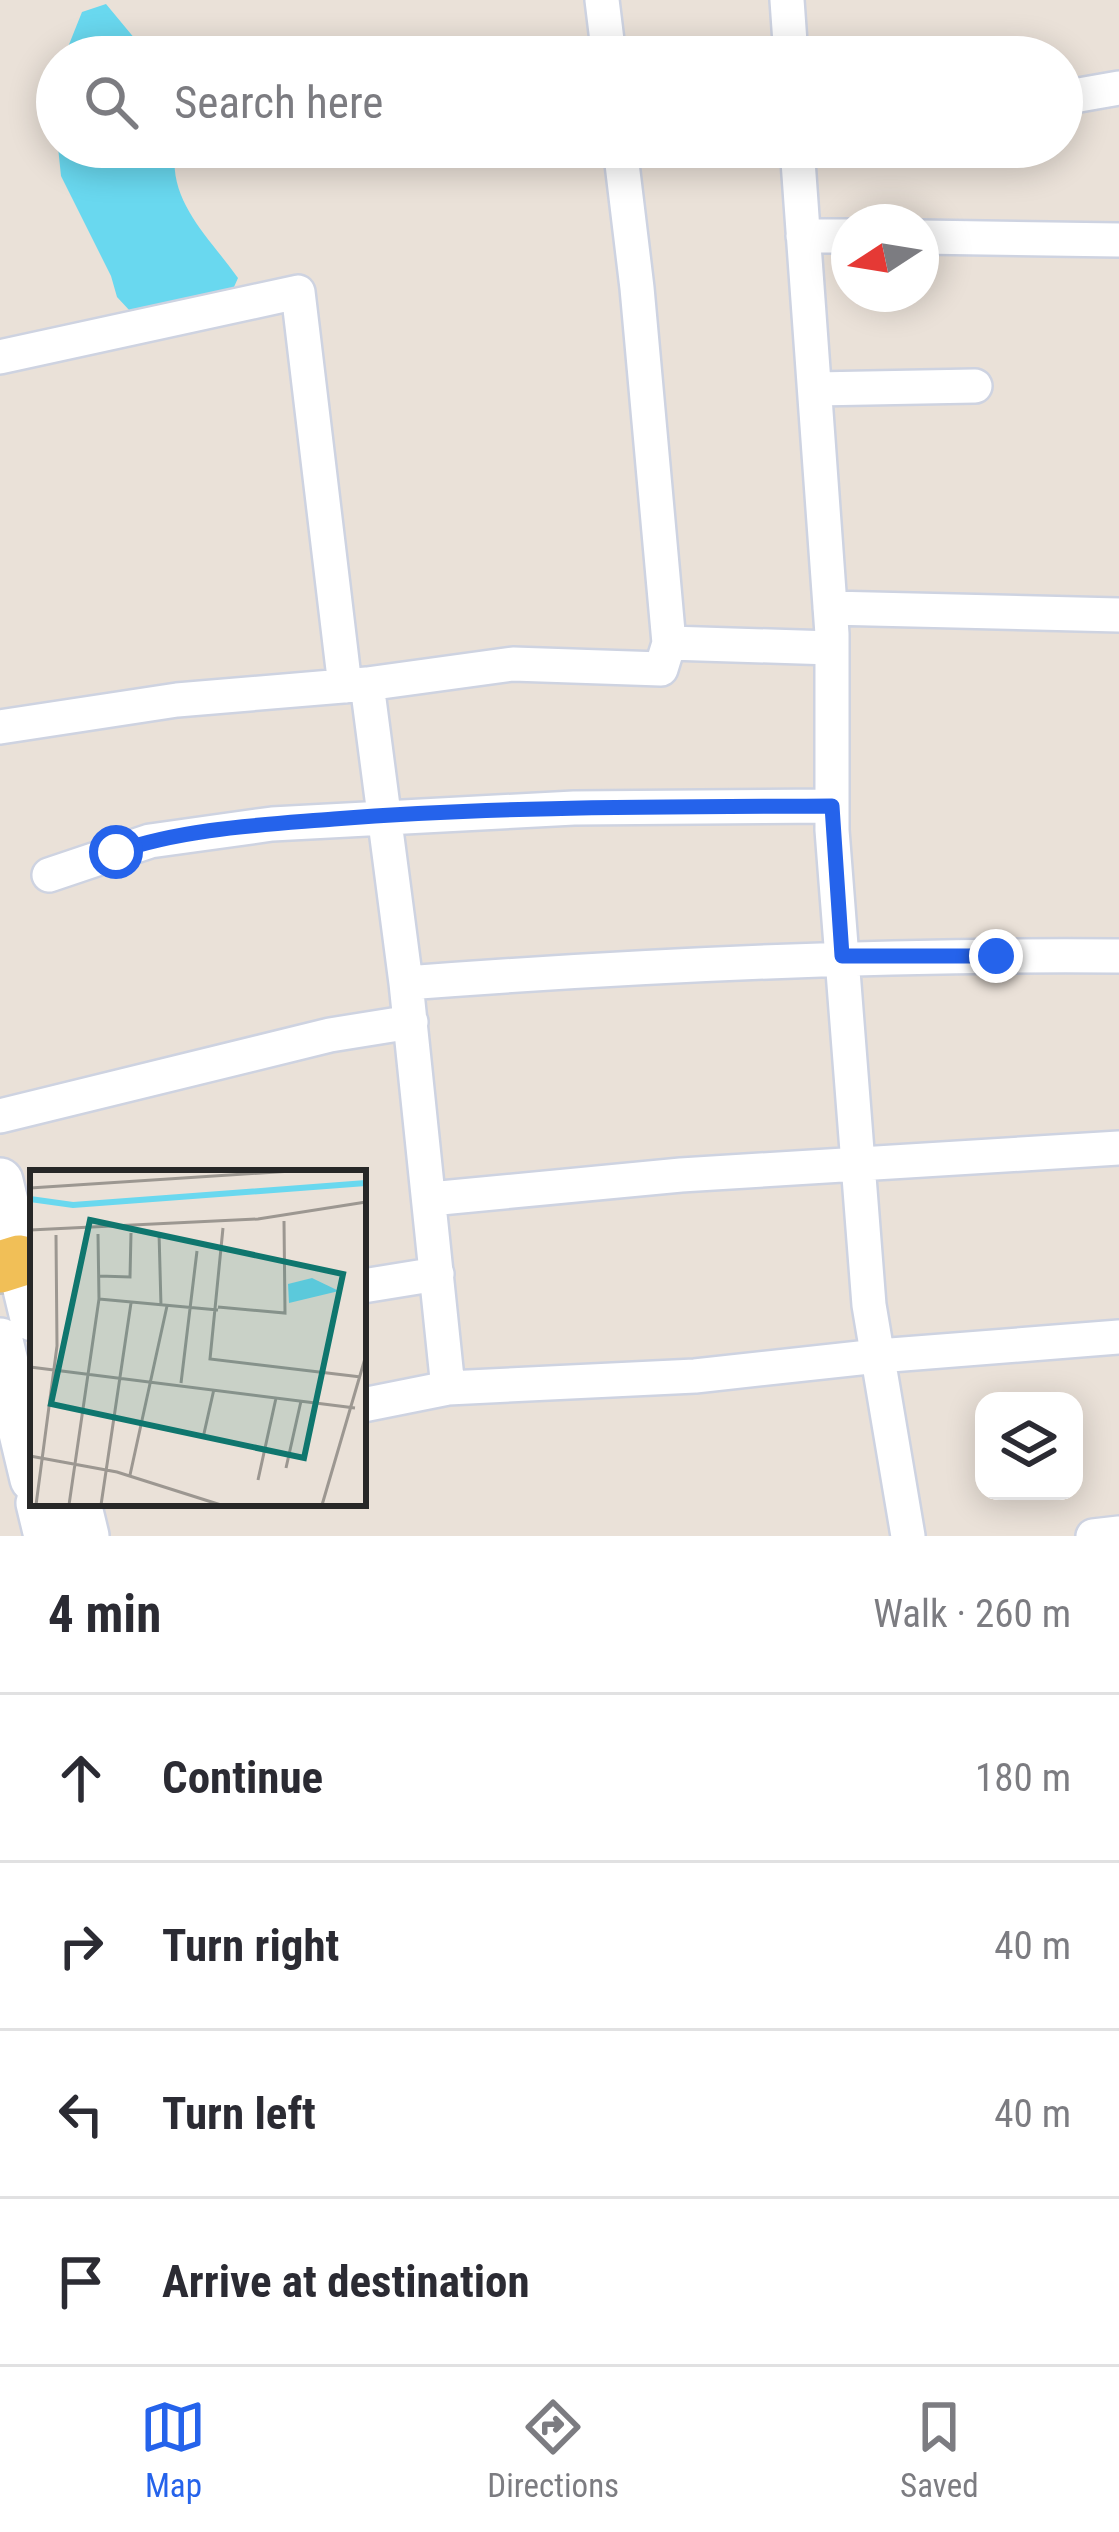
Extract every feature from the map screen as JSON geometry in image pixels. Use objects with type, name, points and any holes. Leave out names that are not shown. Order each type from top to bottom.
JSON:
[{"type":"main road","points":[[0,1181],[22,1283]]},
{"type":"main road","points":[[0,1341],[30,1466]]},
{"type":"main road","points":[[40,1506],[47,1536]]},
{"type":"main road","points":[[79,1506],[86,1536]]},
{"type":"street","points":[[602,0],[606,36]]},
{"type":"street","points":[[788,0],[790,36]]},
{"type":"street","points":[[1083,94],[1119,88]]},
{"type":"street","points":[[0,727],[177,700],[356,685],[513,664],[661,669],[669,644],[623,168]]},
{"type":"street","points":[[798,168],[830,608],[832,806],[869,1305],[908,1536]]},
{"type":"street","points":[[803,236],[831,236]]},
{"type":"street","points":[[939,237],[1119,240]]},
{"type":"street","points":[[0,357],[298,292],[356,685],[384,815],[411,1022],[448,1388]]},
{"type":"street","points":[[815,389],[975,386]]},
{"type":"street","points":[[830,608],[1119,614]]},
{"type":"street","points":[[669,644],[832,648]]},
{"type":"street","points":[[49,875],[150,841],[272,824],[574,808],[832,806]]},
{"type":"street","points":[[406,982],[842,956],[1119,956]]},
{"type":"street","points":[[0,1116],[330,1035],[411,1022]]},
{"type":"street","points":[[430,1199],[859,1162],[1119,1148]]},
{"type":"street","points":[[366,1286],[437,1274]]},
{"type":"street","points":[[366,1405],[448,1388],[695,1376],[1119,1337]]},
{"type":"street","points":[[1094,1536],[1119,1533]]},
{"type":"water","points":[[106,4],[133,36],[72,36],[82,12]]},
{"type":"water","points":[[60,168],[175,168],[192,217],[238,278],[230,296],[130,311],[117,297]]},
{"type":"route","points":[[116,852],[150,841],[272,824],[384,815],[832,806],[842,956],[996,956]]}]
